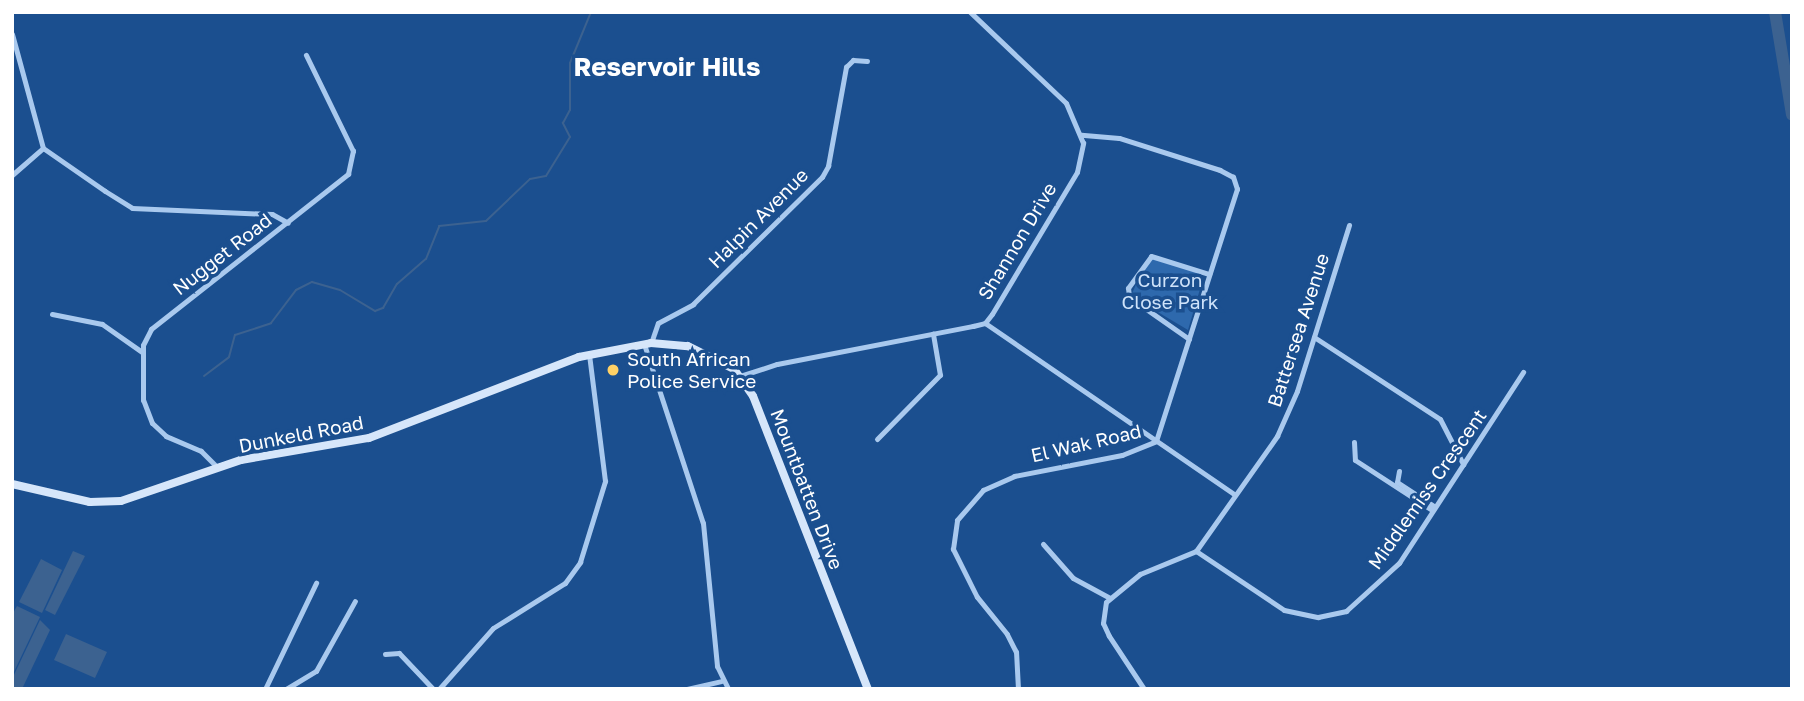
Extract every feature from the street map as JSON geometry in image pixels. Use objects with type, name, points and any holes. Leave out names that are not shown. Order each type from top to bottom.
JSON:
[{"type":"main road","name":"Mountbatten Drive","points":[[589,355],[647,343],[696,348],[740,376],[753,396],[867,689]]},
{"type":"main road","name":"Dunkeld Road","points":[[12,484],[102,503],[218,467],[369,438],[589,355]]},
{"type":"street","points":[[970,12],[1066,103],[1082,135]]},
{"type":"street","points":[[12,34],[43,148],[132,208],[272,214],[288,223]]},
{"type":"street","name":"Nugget Road","points":[[142,352],[151,329],[345,178],[353,159],[350,144],[306,55]]},
{"type":"street","name":"Halpin Avenue","points":[[647,343],[658,323],[702,296],[822,177],[828,166],[846,67],[853,60],[867,61]]},
{"type":"street","name":"El Wak Road","points":[[1018,689],[1016,652],[1007,634],[977,597],[953,549],[957,520],[983,490],[1014,476],[1122,455],[1156,441],[1237,183],[1220,170],[1119,138],[1082,135]]},
{"type":"street","name":"Shannon Drive","points":[[740,376],[777,363],[985,323],[1077,172],[1083,153],[1082,135]]},
{"type":"street","points":[[12,175],[43,148]]},
{"type":"street","name":"Battersea Avenue","points":[[1196,551],[1277,436],[1314,337],[1349,225]]},
{"type":"street","points":[[1189,339],[1129,298],[1128,288],[1151,256],[1209,274]]},
{"type":"street","points":[[52,314],[102,324],[142,352],[143,400],[152,424],[166,436],[201,451],[218,467]]},
{"type":"street","points":[[985,323],[1234,495]]},
{"type":"street","points":[[877,439],[940,375],[933,334]]},
{"type":"street","points":[[1314,337],[1440,419],[1463,464]]},
{"type":"street","points":[[647,343],[707,540],[721,681],[728,689]]},
{"type":"street","points":[[439,689],[493,628],[565,583],[580,562],[605,481],[589,355]]},
{"type":"street","name":"Middlemiss Crescent","points":[[1196,551],[1284,610],[1335,617],[1382,582],[1523,372]]},
{"type":"street","points":[[1354,442],[1355,460],[1433,508]]},
{"type":"street","points":[[1399,471],[1397,482],[1433,508]]},
{"type":"street","points":[[1043,544],[1073,578],[1110,598]]},
{"type":"street","points":[[1144,689],[1103,623],[1110,598],[1140,574],[1196,551]]},
{"type":"street","points":[[265,689],[316,583]]},
{"type":"street","points":[[286,689],[316,671],[355,601]]},
{"type":"street","points":[[385,654],[399,653],[433,689]]},
{"type":"street","points":[[687,689],[721,681]]},
{"type":"green space","name":"Curzon Close Park","points":[[1153,258],[1198,273],[1203,279],[1188,330],[1131,296],[1146,261]]},
{"type":"shaded area","points":[[73,551],[85,556],[55,615],[45,610]]},
{"type":"shaded area","points":[[41,559],[62,570],[42,613],[19,602]]},
{"type":"shaded area","points":[[17,606],[40,617],[12,676],[12,615]]},
{"type":"shaded area","points":[[40,620],[50,630],[22,689],[12,689],[12,679]]},
{"type":"shaded area","points":[[66,634],[107,652],[95,678],[54,660]]},
{"type":"waterway","points":[[204,376],[229,357],[235,335],[271,323],[296,290],[312,282],[340,290],[375,311],[383,308],[397,284],[426,259],[439,226],[486,221],[530,179],[546,176],[570,137],[563,123],[570,110],[570,63],[591,12]]},
{"type":"waterway","points":[[1775,12],[1792,115]]},
{"type":"place","name":"South African Police Service","points":[[613,370]]},
{"type":"district","name":"Reservoir Hills","points":[[667,67]]}]
